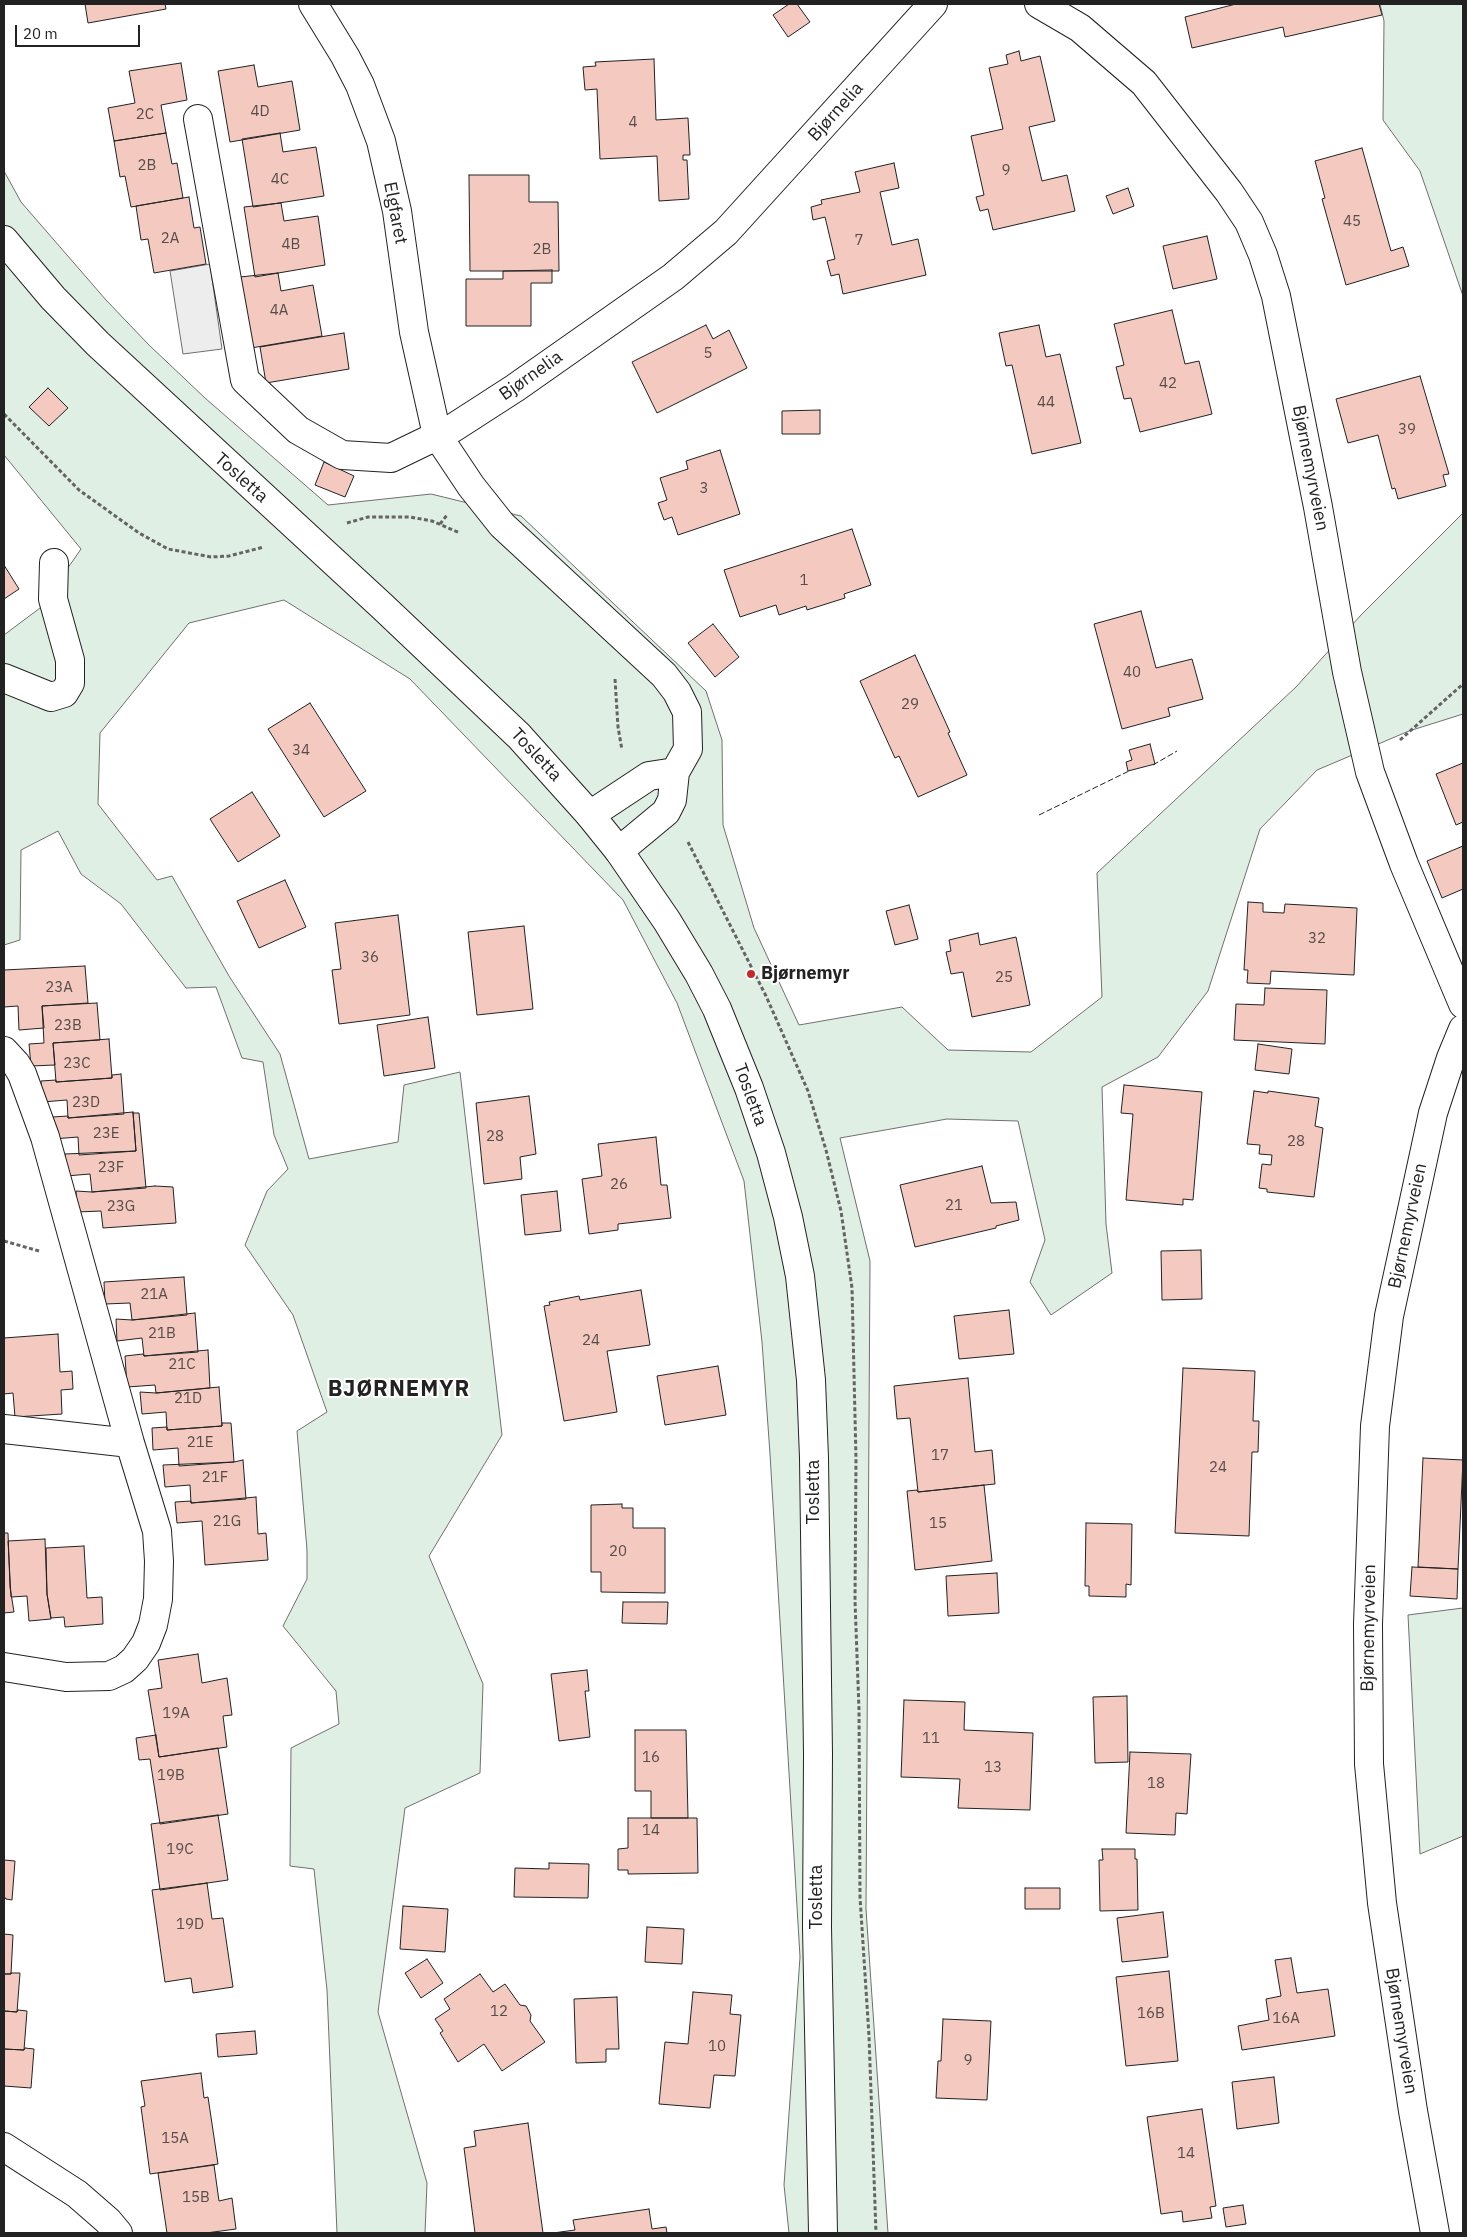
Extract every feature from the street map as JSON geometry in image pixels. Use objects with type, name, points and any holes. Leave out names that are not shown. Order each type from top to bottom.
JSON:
[{"type":"street","name":"Elgfaret","points":[[313,4],[345,56],[360,85],[381,141],[397,211],[414,332],[437,435]]},
{"type":"street","name":"Bjørnelia","points":[[198,119],[245,380],[298,430],[342,455],[391,458],[453,428],[516,388],[673,277],[726,232],[933,4]]},
{"type":"street","name":"Bjørnemyrveien","points":[[1039,4],[1080,28],[1144,83],[1229,192],[1249,222],[1256,238],[1276,296],[1318,507],[1347,672],[1370,772],[1404,864],[1463,1004]]},
{"type":"street","name":"Tosletta","points":[[4,240],[53,298],[98,344],[369,594],[519,736],[590,815],[619,850],[667,921],[699,974],[717,1009],[750,1088],[771,1153],[788,1217],[800,1276],[809,1363],[814,1458],[818,1754],[817,1927],[823,2233]]},
{"type":"street","points":[[437,435],[471,486],[502,525],[664,675],[677,692],[687,712],[688,749],[675,772],[672,800],[666,812],[619,850]]},
{"type":"street","points":[[4,678],[51,697],[64,693],[70,683],[70,660],[53,599],[54,563]]},
{"type":"street","points":[[590,815],[649,776],[675,772]]},
{"type":"street","name":"Bjørnemyrveien","points":[[1435,2233],[1413,2111],[1382,1903],[1369,1764],[1368,1624],[1374,1426],[1389,1316],[1433,1114],[1451,1058],[1463,1029]]},
{"type":"street","points":[[4,1051],[22,1074],[45,1137],[130,1443],[157,1531],[158,1546],[158,1599],[152,1625],[146,1643],[135,1659],[124,1669],[110,1676],[66,1677],[4,1667]]},
{"type":"street","points":[[4,1429],[130,1443]]},
{"type":"street","points":[[4,2147],[77,2194],[108,2221],[118,2233]]},
{"type":"path","points":[[4,414],[80,490],[139,533],[168,549],[211,557],[229,556],[267,546]]},
{"type":"path","points":[[347,523],[368,517],[410,517],[432,521],[468,537]]},
{"type":"path","points":[[613,671],[618,727],[624,759],[641,781]]},
{"type":"path","points":[[1370,772],[1401,740],[1463,684]]},
{"type":"path","points":[[666,812],[685,836],[785,1037],[808,1091],[826,1150],[841,1211],[852,1288],[854,1325],[856,1459],[855,1601],[859,1710],[860,1897],[869,2036],[876,2233]]},
{"type":"green space","points":[[1380,4],[1463,4],[1463,296],[1420,171],[1383,120],[1384,21]]},
{"type":"green space","points":[[4,171],[21,202],[106,300],[149,345],[205,398],[328,505],[431,494],[521,516],[706,691],[722,740],[723,825],[754,928],[799,1025],[902,1007],[948,1050],[1031,1052],[1102,997],[1097,873],[1296,687],[1361,615],[1463,513],[1463,714],[1409,731],[1317,770],[1260,829],[1208,991],[1158,1057],[1102,1087],[1106,1224],[1112,1273],[1051,1315],[1030,1282],[1045,1240],[1018,1121],[947,1119],[840,1138],[870,1261],[866,1909],[888,2233],[789,2233],[784,2185],[800,1957],[762,1342],[744,1181],[677,1003],[623,900],[410,679],[284,600],[189,623],[100,733],[98,804],[157,880],[172,876],[229,976],[280,1054],[309,1159],[398,1142],[404,1085],[460,1072],[502,1435],[429,1556],[483,1684],[480,1773],[405,1808],[378,2012],[427,2183],[425,2233],[337,2233],[327,1990],[314,1869],[290,1866],[291,1748],[339,1724],[336,1691],[283,1626],[307,1579],[307,1550],[297,1431],[327,1412],[293,1315],[245,1245],[267,1191],[288,1169],[274,1135],[263,1062],[242,1058],[216,987],[186,988],[121,904],[81,874],[58,831],[21,850],[20,940],[4,945],[4,635],[40,608],[81,549],[4,455]]},
{"type":"green space","points":[[1463,1608],[1463,1836],[1420,1854],[1408,1615]]},
{"type":"shaded area","points":[[210,264],[222,349],[183,354],[170,271]]},
{"type":"building","points":[[85,4],[165,4],[166,9],[88,23]]},
{"type":"building","points":[[789,4],[797,4],[810,22],[788,37],[773,15]]},
{"type":"building","points":[[1236,4],[1379,4],[1382,15],[1285,37],[1283,27],[1192,48],[1185,17]]},
{"type":"building","points":[[1019,51],[1021,61],[1040,56],[1055,121],[1029,127],[1042,181],[1067,175],[1075,211],[993,230],[988,209],[980,211],[976,197],[984,195],[971,136],[1003,129],[989,68],[1008,64],[1006,55]]},
{"type":"building","points":[[654,59],[656,120],[688,118],[690,155],[683,155],[683,160],[687,160],[689,199],[659,201],[657,156],[600,159],[597,89],[585,90],[583,67],[596,66],[595,62]]},
{"type":"building","points":[[181,63],[187,100],[161,105],[166,133],[114,141],[108,108],[135,103],[129,71]]},
{"type":"building","points":[[254,65],[258,87],[292,81],[300,130],[230,142],[218,71]]},
{"type":"building","points":[[166,133],[172,164],[177,163],[183,198],[131,207],[125,176],[120,177],[114,141]]},
{"type":"building","points":[[280,133],[283,152],[316,147],[324,196],[253,207],[242,139]]},
{"type":"building","points":[[1362,148],[1391,251],[1403,247],[1409,266],[1346,285],[1322,199],[1325,198],[1315,161]]},
{"type":"building","points":[[894,163],[899,188],[880,192],[892,245],[918,239],[926,275],[843,294],[839,274],[831,276],[827,261],[835,259],[825,217],[813,220],[811,207],[822,204],[821,200],[860,192],[855,172]]},
{"type":"building","points":[[469,175],[529,175],[529,202],[558,202],[559,271],[470,271]]},
{"type":"building","points":[[1128,188],[1134,206],[1113,214],[1106,196]]},
{"type":"building","points":[[189,197],[194,228],[200,227],[206,264],[154,273],[148,239],[141,240],[136,206]]},
{"type":"building","points":[[281,203],[284,221],[318,216],[325,265],[255,277],[244,207]]},
{"type":"building","points":[[1207,236],[1217,279],[1173,289],[1163,246]]},
{"type":"building","points":[[552,270],[552,283],[531,283],[531,326],[466,326],[466,279],[503,279],[503,271]]},
{"type":"building","points":[[278,273],[281,291],[313,285],[322,336],[251,348],[240,277]]},
{"type":"building","points":[[1172,310],[1185,364],[1199,361],[1212,414],[1140,432],[1131,398],[1124,399],[1116,367],[1124,365],[1114,324]]},
{"type":"building","points":[[706,325],[713,339],[729,330],[747,368],[657,413],[632,362]]},
{"type":"building","points":[[1039,325],[1046,357],[1060,354],[1081,443],[1032,454],[1012,365],[1006,366],[999,333]]},
{"type":"building","points":[[344,333],[349,369],[266,383],[260,347]]},
{"type":"building","points":[[1420,376],[1449,474],[1443,475],[1446,486],[1398,499],[1395,488],[1392,489],[1378,435],[1348,443],[1336,399]]},
{"type":"building","points":[[48,388],[68,408],[49,426],[29,407]]},
{"type":"building","points":[[820,410],[820,434],[782,434],[782,411]]},
{"type":"building","points":[[720,450],[740,514],[678,535],[672,517],[664,520],[658,503],[667,500],[660,478],[688,469],[686,461]]},
{"type":"building","points":[[324,462],[354,476],[345,497],[315,485]]},
{"type":"building","points":[[852,529],[871,585],[844,594],[845,598],[807,610],[806,606],[779,615],[776,605],[740,617],[724,570]]},
{"type":"building","points":[[4,565],[19,589],[4,599]]},
{"type":"building","points":[[1141,611],[1156,668],[1192,659],[1203,699],[1168,708],[1170,716],[1122,729],[1094,624]]},
{"type":"building","points":[[713,624],[739,657],[715,677],[688,643]]},
{"type":"building","points":[[915,655],[967,775],[918,797],[899,756],[895,758],[860,681]]},
{"type":"building","points":[[310,703],[366,791],[324,817],[268,729]]},
{"type":"building","points":[[1150,744],[1155,764],[1128,771],[1126,762],[1132,760],[1129,750]]},
{"type":"building","points":[[1463,763],[1463,822],[1456,825],[1436,774]]},
{"type":"building","points":[[252,792],[280,836],[238,862],[210,819]]},
{"type":"building","points":[[1463,846],[1463,889],[1442,898],[1427,861]]},
{"type":"building","points":[[285,880],[306,927],[259,948],[237,901]]},
{"type":"building","points":[[1248,902],[1263,903],[1263,912],[1284,913],[1285,904],[1357,908],[1354,975],[1271,971],[1270,984],[1247,983],[1248,970],[1244,970]]},
{"type":"building","points":[[909,905],[918,939],[895,945],[886,911]]},
{"type":"building","points":[[398,915],[410,1015],[339,1024],[332,970],[341,969],[335,923]]},
{"type":"building","points":[[524,926],[533,1009],[477,1015],[468,932]]},
{"type":"building","points":[[978,933],[980,945],[1016,937],[1030,1005],[972,1017],[963,972],[951,974],[946,952],[951,951],[949,940]]},
{"type":"building","points":[[85,966],[88,1003],[42,1006],[44,1028],[19,1030],[18,1006],[4,1007],[4,970]]},
{"type":"building","points":[[1265,988],[1327,990],[1325,1044],[1234,1040],[1236,1004],[1264,1005]]},
{"type":"building","points":[[97,1003],[100,1040],[53,1043],[55,1065],[31,1066],[29,1044],[44,1043],[42,1006]]},
{"type":"building","points":[[428,1017],[435,1068],[384,1076],[377,1025]]},
{"type":"building","points":[[109,1039],[112,1078],[56,1082],[53,1043]]},
{"type":"building","points":[[1258,1044],[1292,1049],[1289,1074],[1255,1070]]},
{"type":"building","points":[[121,1074],[124,1114],[68,1118],[67,1100],[42,1102],[41,1081],[56,1080],[56,1082],[112,1078],[112,1075]]},
{"type":"building","points":[[1124,1085],[1202,1092],[1193,1200],[1183,1199],[1183,1205],[1126,1200],[1133,1114],[1121,1113]]},
{"type":"building","points":[[1254,1091],[1319,1098],[1315,1126],[1323,1128],[1314,1197],[1267,1192],[1267,1189],[1259,1188],[1262,1164],[1271,1165],[1272,1155],[1259,1154],[1260,1145],[1247,1144]]},
{"type":"building","points":[[529,1096],[536,1154],[520,1157],[522,1179],[484,1184],[476,1103]]},
{"type":"building","points":[[133,1112],[136,1151],[79,1155],[78,1137],[53,1139],[52,1117],[68,1116],[68,1118]]},
{"type":"building","points":[[133,1113],[139,1113],[146,1188],[92,1192],[90,1174],[66,1176],[65,1154],[136,1151]]},
{"type":"building","points":[[656,1137],[661,1185],[667,1185],[671,1218],[618,1224],[618,1230],[589,1234],[582,1179],[602,1176],[598,1144]]},
{"type":"building","points":[[982,1166],[991,1203],[1016,1202],[1019,1220],[996,1226],[996,1228],[915,1247],[900,1185]]},
{"type":"building","points":[[155,1186],[173,1187],[176,1223],[103,1228],[101,1211],[77,1212],[76,1191],[92,1192]]},
{"type":"building","points":[[557,1191],[561,1231],[525,1235],[521,1195]]},
{"type":"building","points":[[1201,1250],[1202,1299],[1162,1300],[1161,1251]]},
{"type":"building","points":[[184,1277],[187,1315],[132,1320],[130,1303],[105,1304],[104,1282]]},
{"type":"building","points":[[641,1290],[650,1345],[607,1351],[617,1412],[564,1421],[544,1306],[550,1305],[549,1302],[579,1296],[580,1300]]},
{"type":"building","points":[[1009,1310],[1014,1354],[959,1359],[954,1316]]},
{"type":"building","points":[[195,1313],[198,1352],[144,1356],[142,1338],[117,1341],[116,1319],[132,1320]]},
{"type":"building","points":[[58,1334],[60,1372],[72,1371],[73,1389],[61,1390],[62,1414],[15,1417],[13,1393],[4,1394],[4,1338]]},
{"type":"building","points":[[208,1350],[210,1388],[156,1393],[155,1385],[127,1387],[125,1356]]},
{"type":"building","points":[[718,1366],[726,1415],[665,1425],[657,1376]]},
{"type":"building","points":[[1183,1368],[1255,1371],[1253,1421],[1259,1421],[1258,1452],[1252,1452],[1249,1536],[1175,1533]]},
{"type":"building","points":[[968,1378],[975,1452],[992,1450],[995,1484],[918,1492],[910,1418],[897,1419],[894,1386]]},
{"type":"building","points":[[219,1387],[222,1426],[167,1430],[166,1412],[142,1414],[140,1392],[156,1393]]},
{"type":"building","points":[[222,1423],[231,1423],[234,1462],[179,1466],[178,1448],[153,1450],[152,1428],[167,1427],[167,1430],[222,1426]]},
{"type":"building","points":[[1423,1458],[1463,1460],[1458,1569],[1418,1567]]},
{"type":"building","points":[[243,1460],[246,1499],[191,1503],[190,1485],[165,1487],[163,1465]]},
{"type":"building","points":[[984,1485],[992,1561],[915,1570],[907,1491],[917,1490],[918,1492]]},
{"type":"building","points":[[256,1497],[258,1534],[266,1533],[268,1560],[205,1565],[202,1521],[177,1523],[175,1502],[191,1501],[191,1503]]},
{"type":"building","points":[[622,1504],[622,1508],[633,1508],[633,1528],[665,1528],[665,1593],[601,1592],[601,1572],[591,1572],[591,1505]]},
{"type":"building","points":[[1086,1523],[1132,1524],[1131,1585],[1126,1584],[1126,1597],[1089,1596],[1089,1586],[1085,1586]]},
{"type":"building","points":[[4,1533],[8,1533],[10,1587],[14,1612],[4,1613]]},
{"type":"building","points":[[45,1539],[47,1594],[51,1619],[29,1621],[27,1596],[11,1597],[8,1541]]},
{"type":"building","points":[[84,1546],[87,1598],[102,1597],[103,1624],[65,1627],[64,1617],[51,1618],[47,1594],[46,1548]]},
{"type":"building","points":[[1412,1567],[1458,1569],[1457,1599],[1410,1596]]},
{"type":"building","points":[[997,1573],[999,1613],[948,1616],[946,1576]]},
{"type":"building","points":[[623,1602],[668,1602],[667,1624],[622,1623]]},
{"type":"building","points":[[198,1654],[202,1683],[227,1678],[232,1715],[223,1716],[227,1747],[159,1757],[148,1690],[162,1688],[158,1660]]},
{"type":"building","points":[[587,1670],[589,1691],[585,1691],[590,1737],[559,1741],[551,1674]]},
{"type":"building","points":[[1127,1696],[1128,1762],[1095,1763],[1093,1697]]},
{"type":"building","points":[[904,1700],[965,1702],[964,1730],[1033,1733],[1030,1810],[958,1808],[960,1779],[901,1777]]},
{"type":"building","points":[[635,1730],[686,1730],[688,1818],[651,1818],[651,1791],[635,1791]]},
{"type":"building","points":[[156,1735],[159,1757],[218,1748],[228,1814],[160,1824],[150,1759],[139,1760],[136,1738]]},
{"type":"building","points":[[1130,1752],[1191,1754],[1187,1814],[1176,1813],[1175,1835],[1126,1833]]},
{"type":"building","points":[[218,1815],[228,1880],[160,1890],[151,1824]]},
{"type":"building","points":[[628,1818],[697,1818],[698,1873],[628,1874],[628,1870],[618,1870],[618,1849],[628,1848]]},
{"type":"building","points":[[1102,1849],[1135,1849],[1135,1859],[1137,1859],[1138,1910],[1100,1911],[1099,1860],[1103,1860]]},
{"type":"building","points":[[4,1860],[15,1861],[12,1900],[6,1899],[4,1896]]},
{"type":"building","points":[[549,1863],[589,1864],[588,1898],[514,1897],[515,1868],[549,1869]]},
{"type":"building","points":[[207,1883],[212,1919],[223,1918],[233,1987],[193,1993],[191,1978],[165,1982],[152,1890]]},
{"type":"building","points":[[1025,1888],[1060,1888],[1060,1909],[1025,1909]]},
{"type":"building","points":[[403,1906],[448,1909],[445,1952],[400,1949]]},
{"type":"building","points":[[1163,1912],[1168,1957],[1122,1962],[1117,1918]]},
{"type":"building","points":[[647,1927],[684,1929],[682,1964],[645,1962]]},
{"type":"building","points":[[4,1934],[13,1935],[11,1974],[4,1974]]},
{"type":"building","points":[[1291,1958],[1297,1993],[1328,1989],[1335,2036],[1242,2050],[1238,2026],[1269,2020],[1266,1999],[1281,1996],[1275,1960]]},
{"type":"building","points":[[427,1959],[443,1983],[421,1998],[405,1973]]},
{"type":"building","points":[[1169,1971],[1178,2061],[1126,2066],[1116,1977]]},
{"type":"building","points":[[20,1973],[17,2012],[4,2011],[4,1974]]},
{"type":"building","points":[[480,1974],[493,1992],[505,1984],[520,2005],[526,2006],[531,2015],[530,2021],[545,2042],[502,2071],[484,2044],[458,2062],[440,2033],[443,2031],[435,2019],[450,2009],[444,1999]]},
{"type":"building","points":[[693,1992],[732,1995],[730,2014],[741,2015],[735,2076],[714,2075],[710,2108],[659,2104],[665,2042],[688,2044]]},
{"type":"building","points":[[617,1997],[619,2049],[606,2049],[606,2062],[576,2063],[574,1999]]},
{"type":"building","points":[[18,2010],[27,2011],[24,2050],[4,2049],[4,2011],[17,2012]]},
{"type":"building","points":[[943,2019],[991,2021],[987,2100],[936,2098],[938,2061],[941,2061]]},
{"type":"building","points":[[255,2031],[257,2054],[218,2057],[216,2034]]},
{"type":"building","points":[[25,2048],[34,2049],[31,2088],[4,2086],[4,2049],[24,2050]]},
{"type":"building","points":[[201,2073],[204,2098],[208,2097],[218,2164],[150,2174],[141,2107],[145,2106],[141,2081]]},
{"type":"building","points":[[1274,2077],[1279,2123],[1237,2129],[1232,2082]]},
{"type":"building","points":[[1202,2109],[1216,2206],[1210,2207],[1212,2218],[1183,2222],[1182,2211],[1161,2214],[1147,2117]]},
{"type":"building","points":[[528,2123],[543,2233],[475,2233],[464,2148],[476,2146],[474,2131]]},
{"type":"building","points":[[214,2165],[219,2201],[232,2198],[236,2229],[206,2233],[167,2233],[158,2173]]},
{"type":"building","points":[[1243,2205],[1246,2224],[1226,2227],[1223,2208]]},
{"type":"building","points":[[649,2209],[652,2229],[666,2227],[667,2233],[553,2233],[575,2230],[573,2220]]},
{"type":"fence","points":[[1153,765],[1177,751]]},
{"type":"fence","points":[[1039,815],[1131,770]]},
{"type":"place","name":"Bjørnemyr","points":[[751,974]]},
{"type":"district","name":"BJØRNEMYR","points":[[399,1390]]}]
